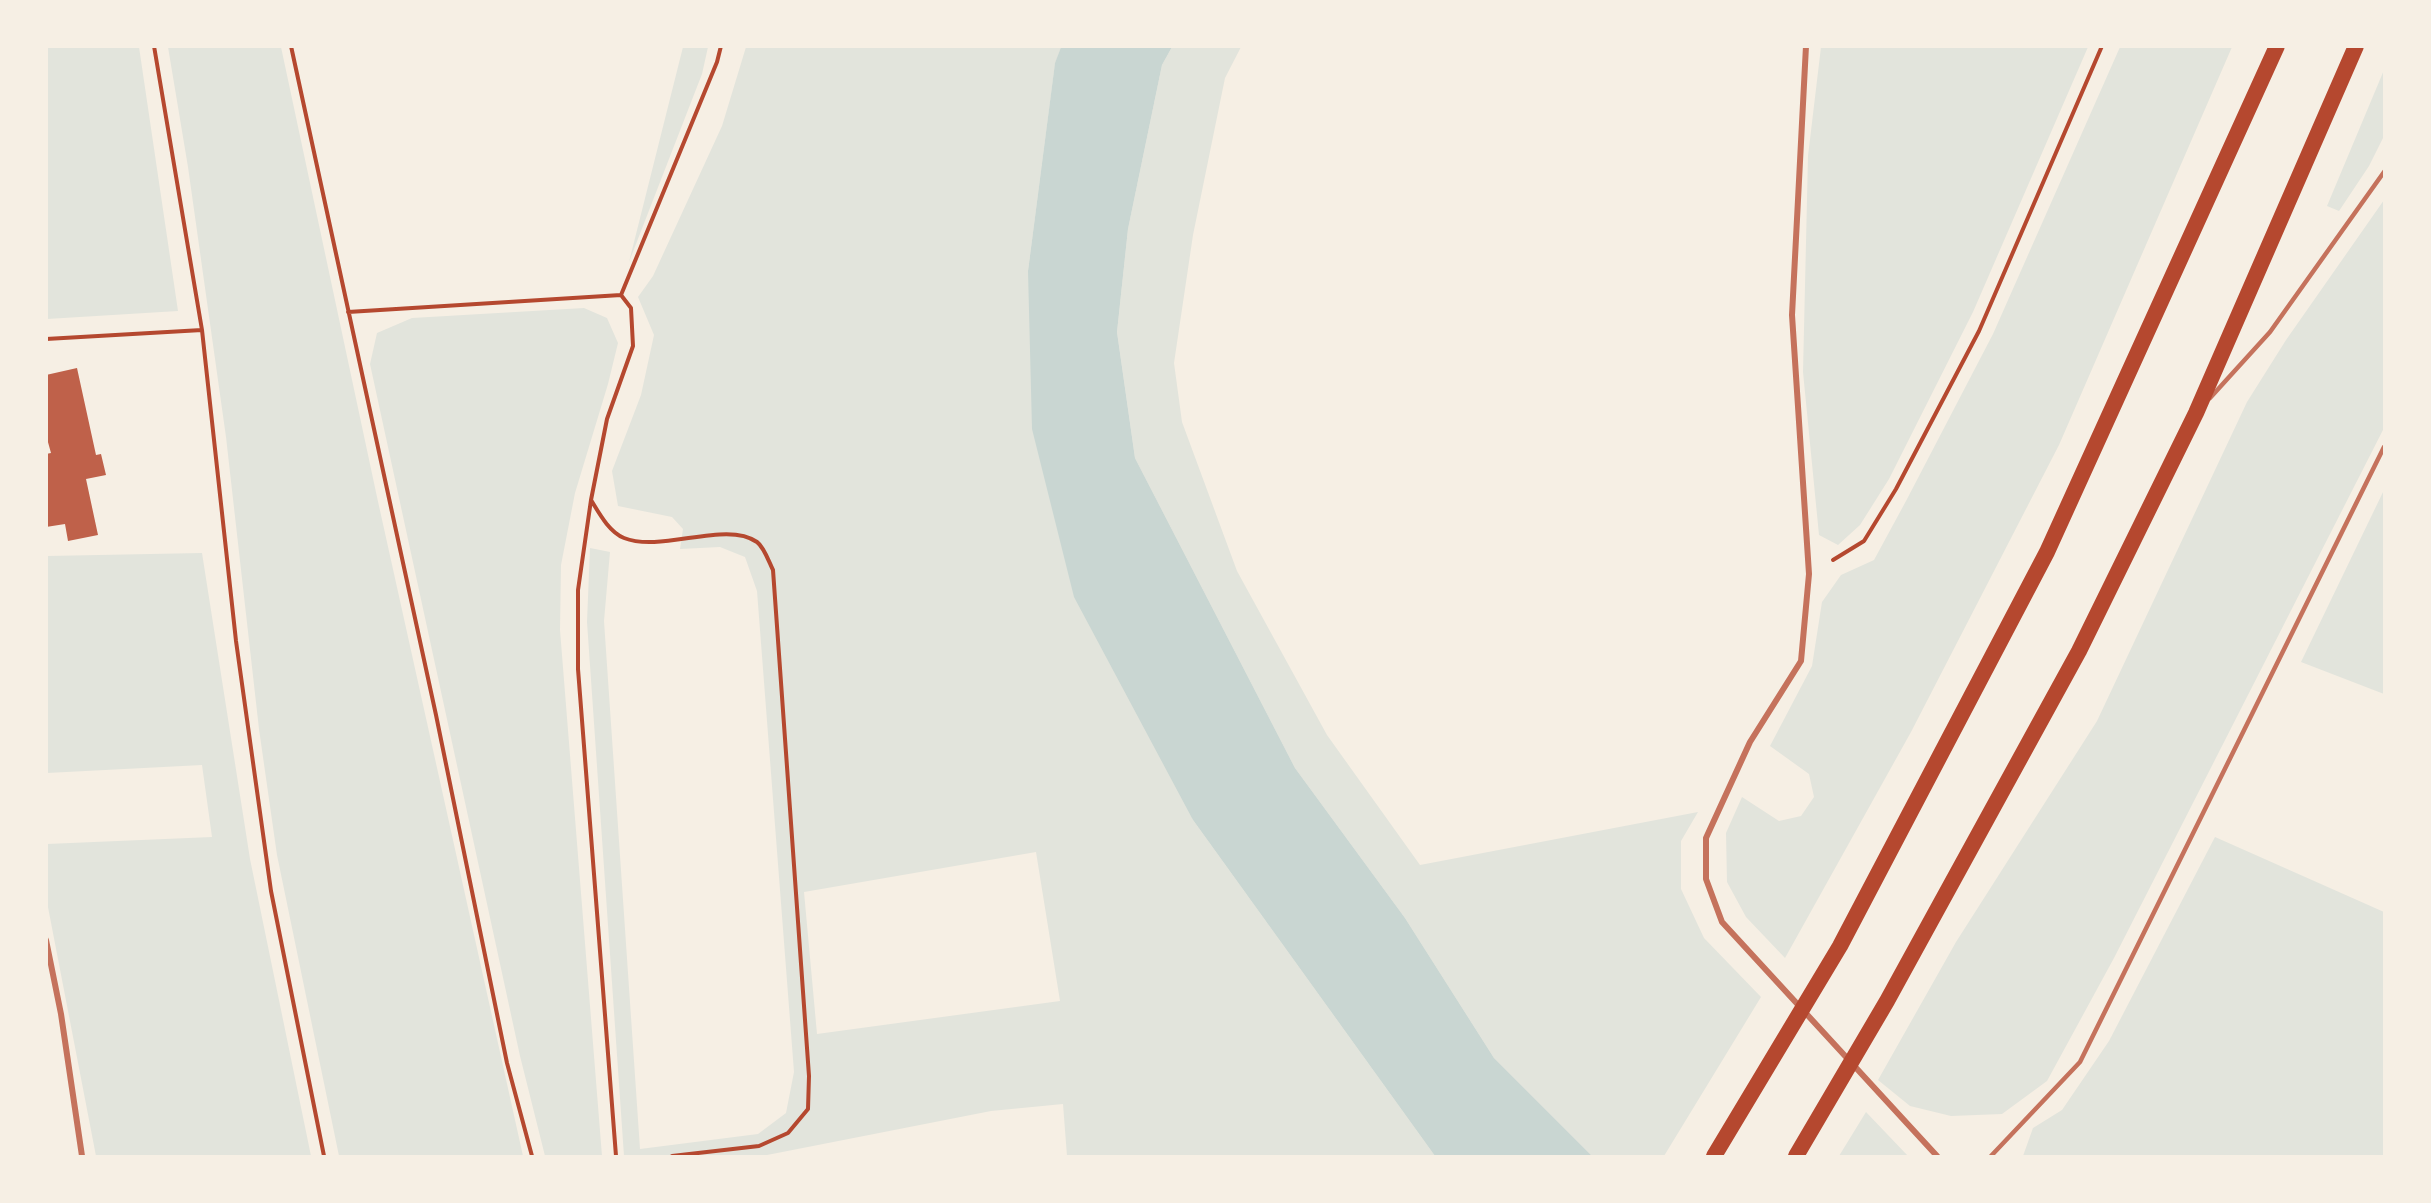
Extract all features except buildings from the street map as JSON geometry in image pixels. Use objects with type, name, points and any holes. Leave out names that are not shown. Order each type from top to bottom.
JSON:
[{"type":"highway","points":[[1714,1156],[1840,946],[2047,552],[2277,46]]},
{"type":"highway","points":[[1796,1156],[1887,1001],[2079,651],[2196,413],[2356,46]]},
{"type":"street","points":[[1806,46],[1792,315],[1809,574],[1801,661],[1750,742],[1706,838],[1706,879],[1722,922],[1937,1156]]},
{"type":"street","points":[[46,940],[61,1014],[82,1156]]},
{"type":"lane","points":[[2196,413],[2270,332],[2385,172]]},
{"type":"lane","points":[[1991,1156],[2080,1062],[2385,447]]},
{"type":"path","points":[[154,46],[202,330],[236,641],[271,891],[324,1156]]},
{"type":"path","points":[[291,46],[433,704],[507,1063],[532,1156]]},
{"type":"path","points":[[621,295],[717,62],[721,46]]},
{"type":"path","points":[[1809,574],[1864,541],[1896,489],[1979,332],[2102,46]]},
{"type":"path","points":[[348,312],[621,295]]},
{"type":"path","points":[[616,1156],[578,669],[578,591],[591,500],[607,419],[633,346],[632,308],[621,295]]},
{"type":"path","points":[[46,339],[202,330]]},
{"type":"path","points":[[591,500],[605,523],[623,538],[653,543],[744,535],[759,543],[773,570],[810,1076],[808,1109],[788,1133],[759,1146],[672,1156]]},
{"type":"shaded area","points":[[47,46],[139,47],[178,311],[47,319]]},
{"type":"shaded area","points":[[168,47],[281,47],[377,497],[523,1156],[339,1156],[277,855],[259,729],[226,437],[188,167]]},
{"type":"shaded area","points":[[683,47],[708,47],[702,74],[629,262]]},
{"type":"shaded area","points":[[746,47],[1061,47],[1055,64],[1028,271],[1193,820],[1435,1156],[1067,1156],[1063,1104],[991,1111],[762,1156],[624,1156],[587,622],[590,548],[610,552],[604,621],[640,1149],[758,1134],[786,1113],[794,1072],[757,591],[745,557],[720,547],[680,549],[683,529],[672,517],[618,506],[612,471],[641,395],[654,335],[638,297],[653,276],[722,126]],"holes":[[[1036,852],[1060,1001],[817,1034],[804,892]]]},
{"type":"shaded area","points":[[1061,47],[1172,47],[1162,65],[1128,229],[1117,332],[1135,458],[1295,768],[1405,918],[1494,1058],[1592,1156],[1435,1156],[1193,820],[1074,597],[1032,429],[1028,271],[1055,63]]},
{"type":"shaded area","points":[[1172,47],[1241,47],[1225,78],[1193,235],[1174,363],[1182,422],[1237,571],[1327,735],[1420,865],[1698,812],[1681,841],[1681,889],[1704,938],[1761,997],[1664,1156],[1592,1156],[1494,1058],[1405,918],[1295,768],[1135,458],[1117,332],[1128,229],[1162,65]]},
{"type":"shaded area","points":[[1821,47],[2088,47],[1973,312],[1889,479],[1860,525],[1838,545],[1819,535],[1803,372],[1808,156]]},
{"type":"shaded area","points":[[2120,47],[2232,47],[2059,445],[1911,732],[1785,958],[1746,917],[1727,882],[1726,833],[1742,797],[1779,821],[1801,816],[1814,797],[1809,774],[1770,746],[1812,666],[1822,602],[1841,575],[1874,560],[1906,501],[1993,334]]},
{"type":"shaded area","points":[[2384,70],[2384,136],[2369,166],[2339,211],[2327,206]]},
{"type":"shaded area","points":[[2384,200],[2384,428],[2114,958],[2047,1081],[2002,1114],[1951,1116],[1910,1106],[1878,1080],[1956,942],[2097,721],[2247,402],[2286,340]]},
{"type":"shaded area","points":[[584,308],[607,318],[618,343],[575,493],[561,565],[560,630],[602,1156],[545,1156],[520,1056],[370,364],[377,333],[412,318]]},
{"type":"shaded area","points":[[2384,490],[2384,694],[2301,662]]},
{"type":"shaded area","points":[[202,553],[250,859],[311,1156],[96,1156],[47,902],[47,844],[212,837],[202,765],[47,773],[47,556]]},
{"type":"shaded area","points":[[2215,837],[2384,912],[2384,1156],[2023,1156],[2033,1128],[2062,1110],[2109,1041]]},
{"type":"shaded area","points":[[1866,1112],[1908,1156],[1839,1156]]}]
